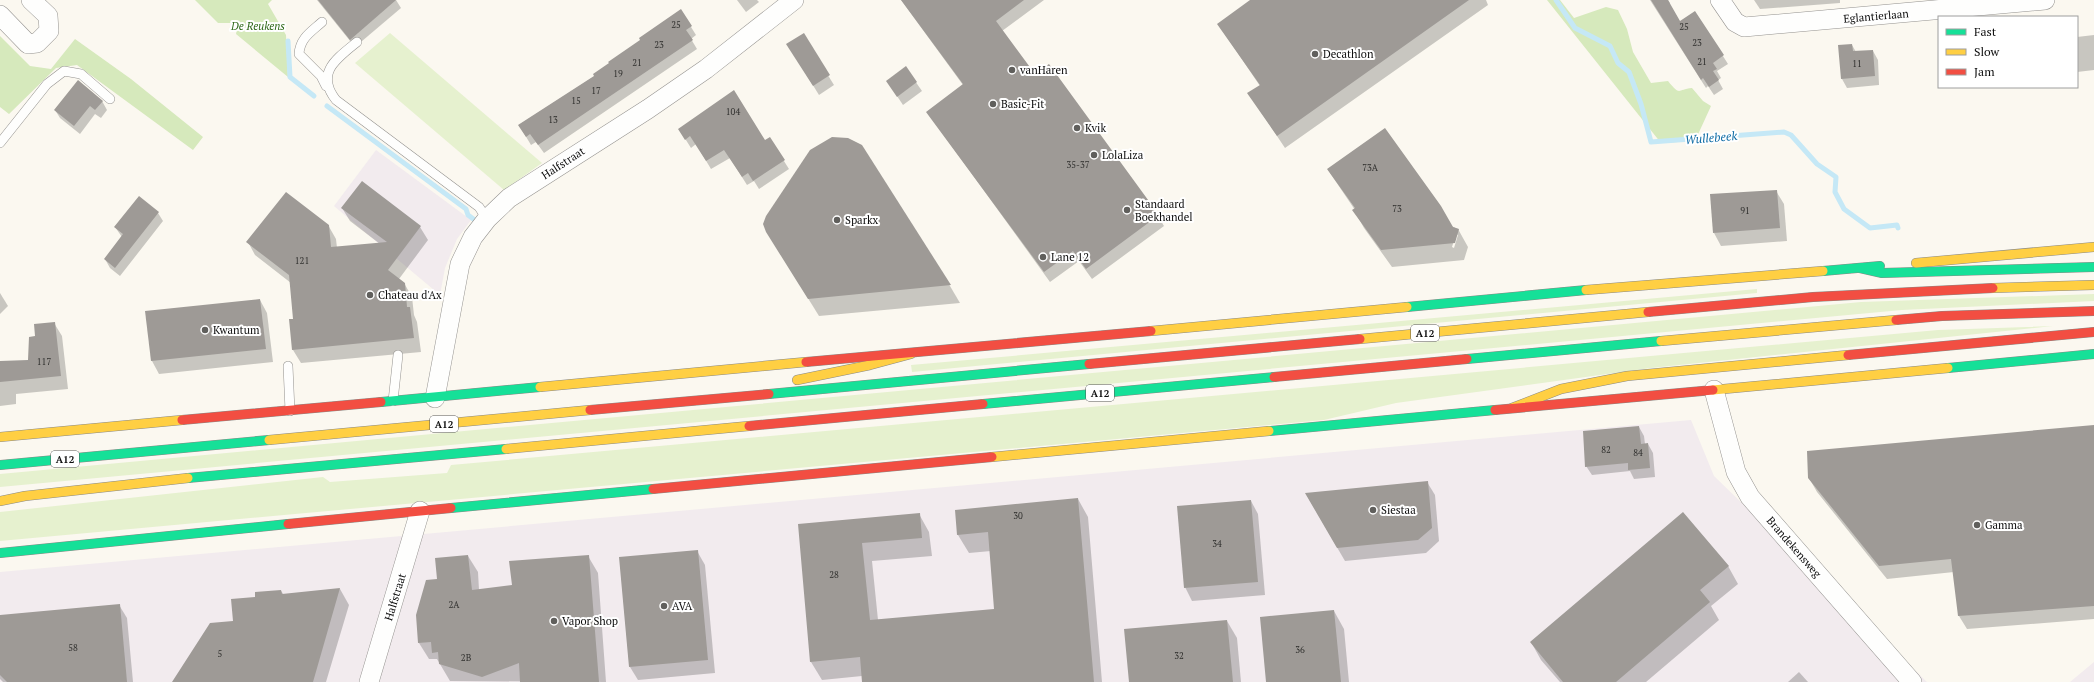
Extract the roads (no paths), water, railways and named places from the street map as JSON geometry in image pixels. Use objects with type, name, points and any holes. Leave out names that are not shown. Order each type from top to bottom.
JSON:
[{"type":"main road","points":[[0,437],[1634,286],[2094,247]]},
{"type":"main road","points":[[1860,268],[1882,273],[2094,267]]},
{"type":"main road","name":"A12","points":[[0,465],[1813,297],[1940,289],[2094,285]]},
{"type":"main road","name":"A12","points":[[0,501],[25,496],[106,487],[1808,327],[1942,316],[2094,311]]},
{"type":"main road","points":[[1512,408],[1561,389],[1627,376],[2094,332]]},
{"type":"main road","points":[[756,395],[802,378],[870,366],[911,354]]},
{"type":"main road","points":[[0,553],[420,511],[1343,426],[1512,408],[2094,354]]},
{"type":"street","points":[[0,15],[28,44],[37,43],[49,31],[48,16],[32,0]]},
{"type":"street","name":"Halfstraat","points":[[435,398],[460,264],[473,237],[487,219],[509,198],[648,109],[706,69],[794,0]]},
{"type":"street","name":"Eglantierlaan","points":[[1720,0],[1735,22],[1744,27],[1969,4],[2045,0]]},
{"type":"street","name":"Brandekensweg","points":[[1714,390],[1736,472],[1750,497],[1912,682]]},
{"type":"street","name":"Halfstraat","points":[[369,682],[420,511]]},
{"type":"lane","points":[[322,22],[304,38],[300,46],[299,54],[322,76],[336,100],[479,208],[487,219]]},
{"type":"lane","points":[[329,90],[326,76],[334,62],[357,42]]},
{"type":"lane","points":[[0,143],[42,90],[64,71],[80,74],[110,99]]},
{"type":"lane","points":[[392,401],[398,355]]},
{"type":"lane","points":[[288,366],[290,410]]},
{"type":"waterway","name":"Wullebeek","points":[[1556,0],[1575,28],[1610,46],[1618,63],[1629,72],[1641,104],[1651,142],[1784,132],[1791,135],[1817,164],[1836,177],[1835,192],[1844,209],[1870,228],[1897,225],[1898,228]]},
{"type":"waterway","points":[[288,41],[290,77],[314,96]]},
{"type":"waterway","points":[[327,106],[466,209],[468,215],[476,221]]},
{"type":"place","name":"Decathlon","points":[[1315,54]]},
{"type":"place","name":"vanHaren","points":[[1012,70]]},
{"type":"place","name":"Basic-Fit","points":[[993,104]]},
{"type":"place","name":"Kvik","points":[[1077,128]]},
{"type":"place","name":"LolaLiza","points":[[1094,155]]},
{"type":"place","name":"Standaard Boekhandel","points":[[1127,210]]},
{"type":"place","name":"Sparkx","points":[[837,220]]},
{"type":"place","name":"Lane 12","points":[[1043,257]]},
{"type":"place","name":"Chateau d'Ax","points":[[370,295]]},
{"type":"place","name":"Kwantum","points":[[205,330]]},
{"type":"place","name":"Siestaa","points":[[1373,510]]},
{"type":"place","name":"Gamma","points":[[1977,525]]},
{"type":"place","name":"AVA","points":[[664,606]]},
{"type":"place","name":"Vapor Shop","points":[[554,621]]},
{"type":"park label","name":"De Reukens","points":[[258,26]]}]
